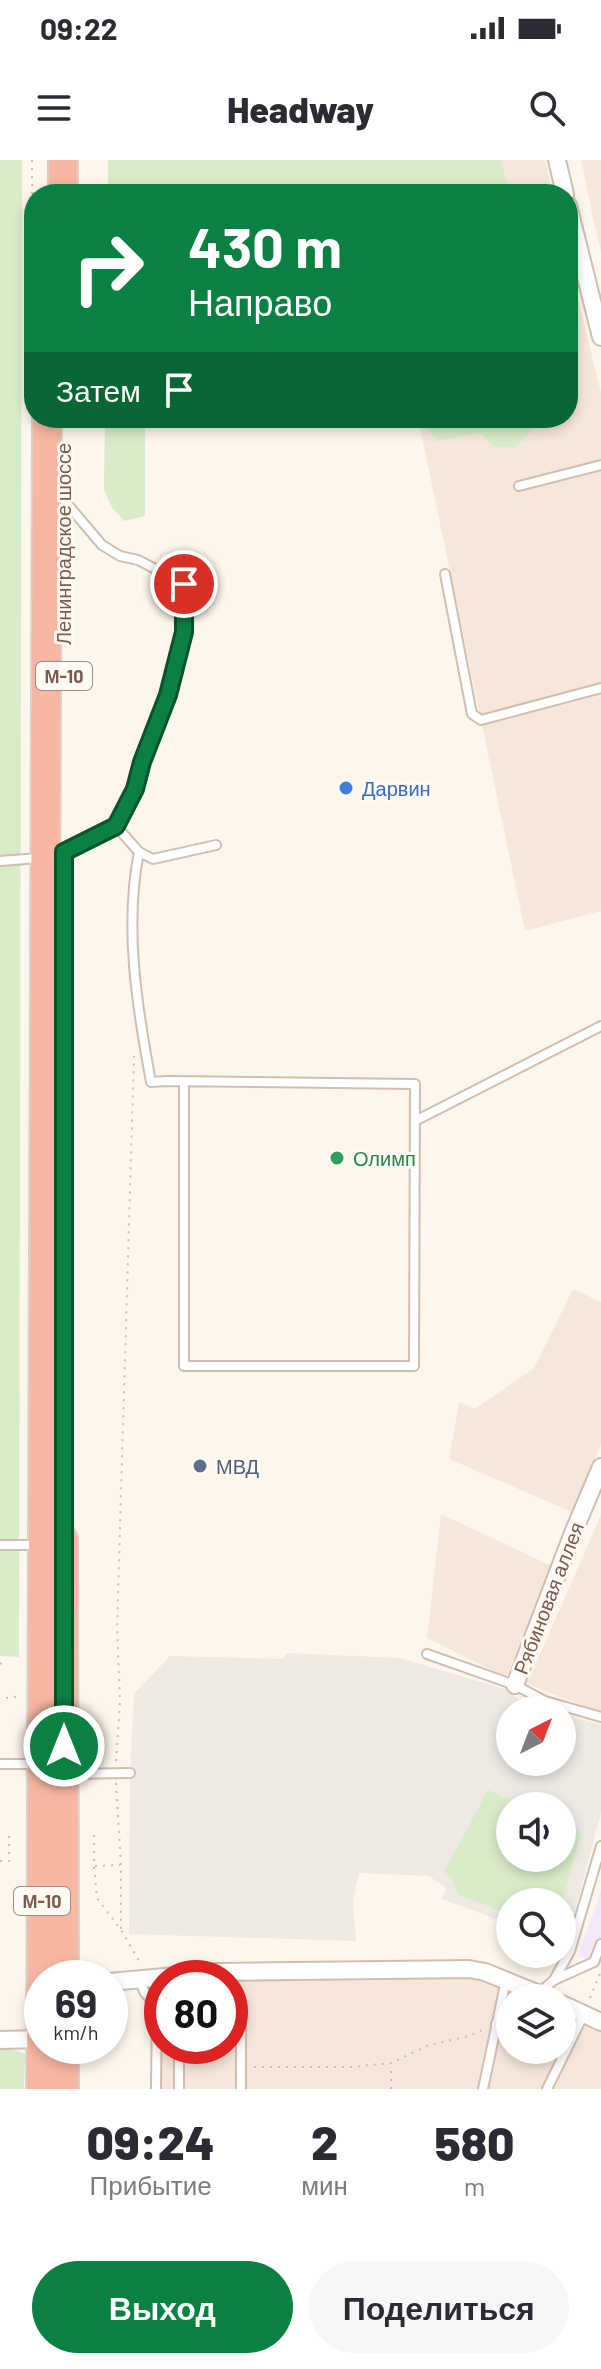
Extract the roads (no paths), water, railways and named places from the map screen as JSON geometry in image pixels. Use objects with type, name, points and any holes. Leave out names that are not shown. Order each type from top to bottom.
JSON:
[{"type":"highway","points":[[47,160],[47,184]]},
{"type":"highway","points":[[63,160],[63,184]]},
{"type":"highway","name":"Ленинградское шоссе","points":[[47,428],[55,855],[53,1769]]},
{"type":"highway","name":"Ленинградское шоссе","points":[[53,1769],[43,1545],[63,428]]},
{"type":"highway","name":"М-10","points":[[53,1769],[63,1960]]},
{"type":"highway","name":"М-10","points":[[45,1960],[53,1769]]},
{"type":"highway","name":"М-10","points":[[41,2089],[42,2064]]},
{"type":"highway","points":[[64,2064],[64,2089]]},
{"type":"street","points":[[557,160],[563,184]]},
{"type":"street","points":[[578,246],[601,337]]},
{"type":"street","name":"Рябиновая аллея","points":[[515,1685],[601,1467]]},
{"type":"street","points":[[128,1980],[230,1972],[469,1969],[516,1984]]},
{"type":"street","points":[[576,2010],[601,2022]]},
{"type":"street","points":[[0,2040],[24,2039]]},
{"type":"lane","points":[[519,486],[601,465]]},
{"type":"lane","points":[[0,861],[55,855],[116,826],[135,789],[168,695],[184,632],[184,584],[102,545],[63,499]]},
{"type":"lane","points":[[445,574],[472,714],[481,720],[601,688]]},
{"type":"lane","points":[[116,826],[139,852],[153,859],[216,845]]},
{"type":"lane","points":[[139,852],[134,878],[135,999],[151,1082],[184,1082],[415,1084],[414,1366],[184,1366],[184,1082]]},
{"type":"lane","points":[[415,1121],[601,1026]]},
{"type":"lane","points":[[0,1545],[43,1545]]},
{"type":"lane","points":[[427,1654],[515,1685],[545,1701],[601,1717]]},
{"type":"lane","points":[[0,1764],[130,1773]]},
{"type":"lane","points":[[552,1984],[570,1951],[601,1846]]},
{"type":"lane","points":[[554,1980],[594,1962],[601,1944]]},
{"type":"lane","points":[[143,1978],[144,1986]]},
{"type":"lane","points":[[505,1984],[506,1980]]},
{"type":"lane","points":[[576,2027],[584,2014]]},
{"type":"lane","points":[[483,2089],[496,2024]]},
{"type":"lane","points":[[156,2089],[157,2064]]},
{"type":"lane","points":[[179,2064],[179,2089]]},
{"type":"lane","points":[[241,2064],[241,2089]]},
{"type":"lane","points":[[547,2089],[556,2064]]},
{"type":"place","name":"Дарвин","points":[[346,788]]},
{"type":"place","name":"Олимп","points":[[337,1158]]},
{"type":"place","name":"МВД","points":[[200,1466]]}]
